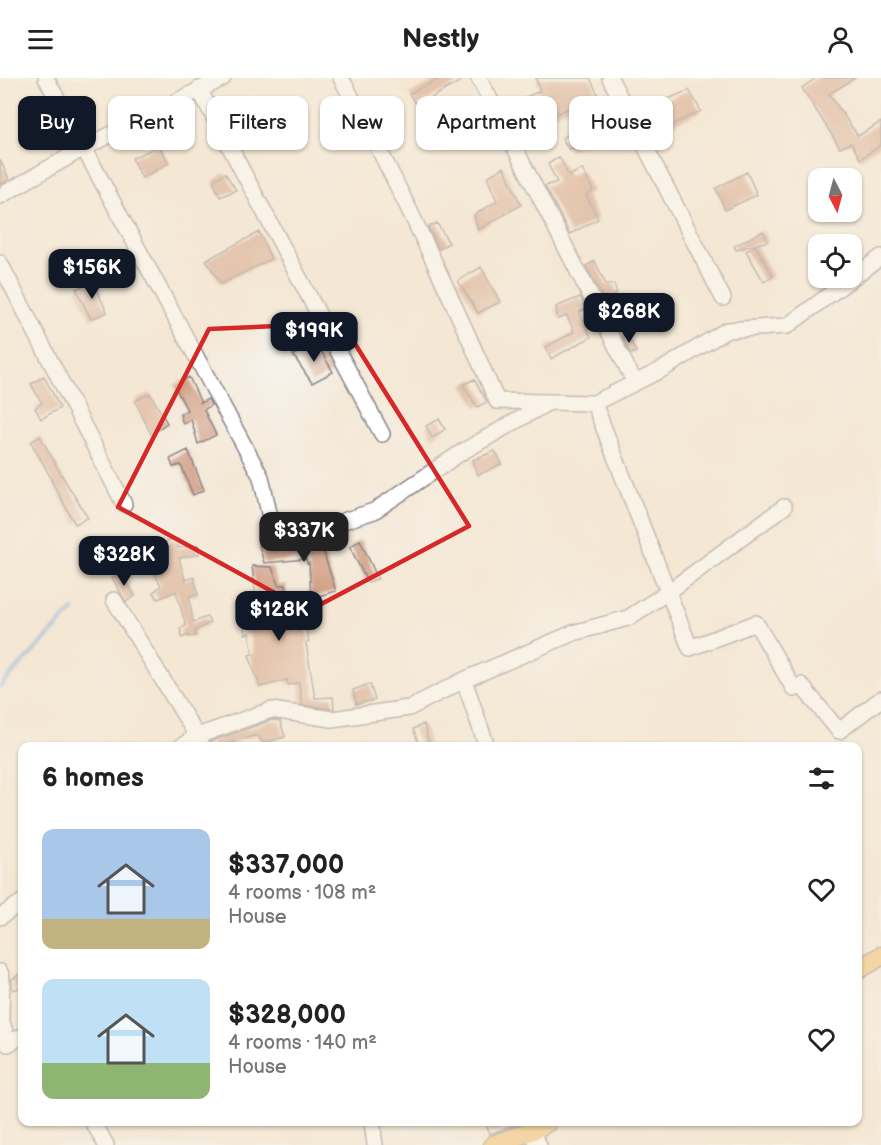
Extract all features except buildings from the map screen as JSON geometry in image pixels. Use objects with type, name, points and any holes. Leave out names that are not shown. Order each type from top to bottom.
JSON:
[{"type":"main road","points":[[862,968],[881,956]]},
{"type":"main road","points":[[493,1145],[535,1138],[545,1126]]},
{"type":"street","points":[[46,78],[56,96]]},
{"type":"street","points":[[96,142],[223,78]]},
{"type":"street","points":[[341,78],[446,284],[497,401],[594,403],[663,369],[727,330],[787,326],[881,257]]},
{"type":"street","points":[[478,78],[635,383]]},
{"type":"street","points":[[610,78],[723,298]]},
{"type":"street","points":[[199,89],[382,434]]},
{"type":"street","points":[[0,196],[80,150]]},
{"type":"street","points":[[85,150],[261,477],[273,531],[322,528],[374,511],[462,452],[549,402]]},
{"type":"street","points":[[0,263],[124,504]]},
{"type":"street","points":[[594,403],[690,648],[756,623],[794,689],[801,685],[839,731],[881,699]]},
{"type":"street","points":[[114,600],[200,742],[271,710],[332,719],[409,708],[464,680],[573,633],[628,618],[668,592],[784,507]]},
{"type":"street","points":[[464,680],[485,742]]},
{"type":"street","points":[[0,917],[18,905]]},
{"type":"street","points":[[0,972],[2,978],[0,1017],[8,1044],[18,1038]]},
{"type":"street","points":[[95,1126],[106,1145]]},
{"type":"street","points":[[373,1126],[375,1145]]},
{"type":"highlighted area","points":[[342,323],[469,526],[308,611],[118,507],[209,329]]},
{"type":"waterway","points":[[0,687],[73,610]]}]
